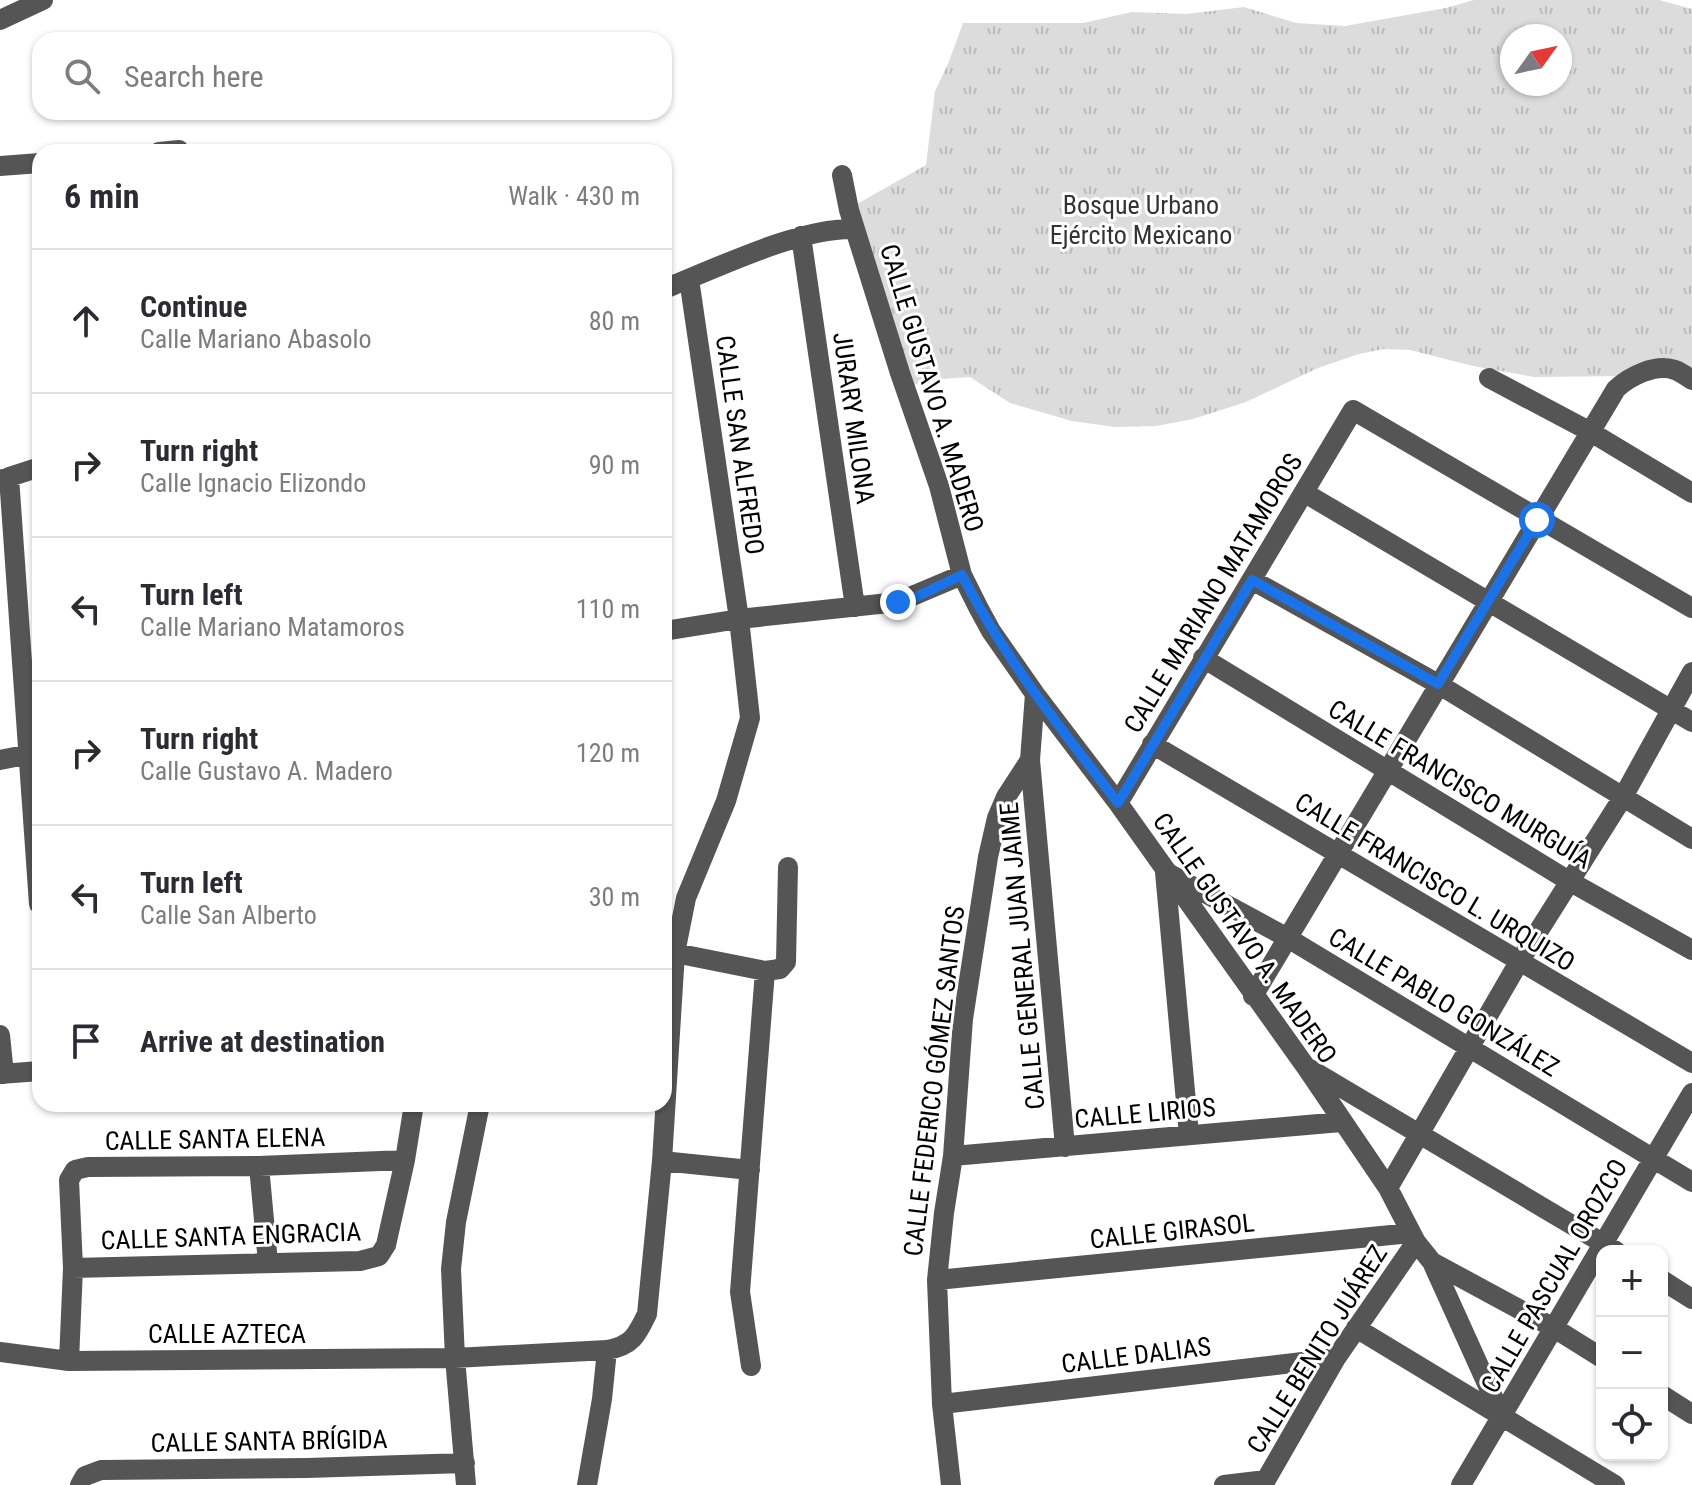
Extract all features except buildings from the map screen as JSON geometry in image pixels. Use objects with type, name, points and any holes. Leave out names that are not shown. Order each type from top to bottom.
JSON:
[{"type":"street","points":[[0,20],[43,0]]},
{"type":"street","points":[[0,166],[32,164]]},
{"type":"street","name":"CALLE GUSTAVO A. MADERO","points":[[842,175],[855,229],[939,486],[962,575],[991,631],[1118,803],[1388,1188],[1414,1237],[1432,1262],[1502,1417]]},
{"type":"street","points":[[672,286],[801,236],[827,230],[855,229]]},
{"type":"street","name":"JURARY MILONA","points":[[801,236],[855,607]]},
{"type":"street","name":"CALLE SAN ALFREDO","points":[[672,1001],[675,953],[686,898],[726,801],[750,718],[739,619],[689,279]]},
{"type":"street","points":[[1253,996],[1616,389],[1639,373],[1673,368],[1692,380]]},
{"type":"street","points":[[1489,378],[1589,431],[1692,493]]},
{"type":"street","name":"CALLE MARIANO MATAMOROS","points":[[1118,803],[1353,410],[1537,520]]},
{"type":"street","points":[[32,470],[5,479],[32,726]]},
{"type":"street","points":[[1305,493],[1692,722]]},
{"type":"street","points":[[1537,520],[1692,608]]},
{"type":"street","points":[[672,630],[739,619],[898,602],[962,575]]},
{"type":"street","points":[[1252,580],[1438,684],[1692,839]]},
{"type":"street","name":"CALLE FRANCISCO MURGUÍA","points":[[1203,658],[1569,881],[1692,950]]},
{"type":"street","points":[[1388,1188],[1519,962],[1623,797],[1692,672]]},
{"type":"street","name":"CALLE FEDERICO GÓMEZ SANTOS","points":[[951,1485],[942,1404],[937,1280],[953,1156],[963,1019],[988,857],[997,818],[1006,797],[1030,760],[1035,694]]},
{"type":"street","name":"CALLE FRANCISCO L. URQUIZO","points":[[1152,744],[1692,1063]]},
{"type":"street","points":[[0,760],[32,754]]},
{"type":"street","name":"CALLE GENERAL JUAN JAIME","points":[[1030,760],[1065,1147]]},
{"type":"street","points":[[675,953],[765,971],[780,969],[786,962],[788,867]]},
{"type":"street","points":[[1165,872],[1189,1135]]},
{"type":"street","name":"CALLE PABLO GONZÁLEZ","points":[[1165,872],[1286,937],[1692,1182]]},
{"type":"street","points":[[751,1366],[740,1292],[765,971]]},
{"type":"street","points":[[0,1035],[2,1074],[32,1072]]},
{"type":"street","points":[[1306,1067],[1607,1245]]},
{"type":"street","name":"CALLE PASCUAL OROZCO","points":[[1611,1245],[1652,1159],[1692,1093]]},
{"type":"street","name":"CALLE SANTA ENGRACIA","points":[[73,1268],[360,1261],[379,1256],[386,1245],[413,1112]]},
{"type":"street","points":[[466,1485],[455,1358],[452,1247],[478,1112]]},
{"type":"street","name":"CALLE SAN ALFREDO","points":[[607,1350],[623,1348],[632,1340],[647,1314],[665,1112]]},
{"type":"street","name":"CALLE LIRIOS","points":[[953,1156],[1341,1122]]},
{"type":"street","name":"CALLE SANTA ELENA","points":[[69,1361],[73,1268],[69,1180],[75,1170],[88,1167],[259,1166],[405,1160]]},
{"type":"street","points":[[662,1161],[750,1170]]},
{"type":"street","points":[[259,1166],[268,1263]]},
{"type":"street","name":"CALLE GIRASOL","points":[[937,1280],[1414,1237]]},
{"type":"street","name":"CALLE BENITO JUÁREZ","points":[[1265,1482],[1336,1358],[1414,1237]]},
{"type":"street","points":[[1432,1262],[1596,1354]]},
{"type":"street","name":"CALLE PASCUAL OROZCO","points":[[1461,1485],[1554,1328],[1596,1267]]},
{"type":"street","points":[[1668,1284],[1692,1299]]},
{"type":"street","points":[[1356,1328],[1615,1485]]},
{"type":"street","points":[[587,1485],[607,1350]]},
{"type":"street","name":"CALLE AZTECA","points":[[0,1352],[69,1361],[455,1358],[607,1350]]},
{"type":"street","name":"CALLE DALIAS","points":[[942,1404],[1336,1358]]},
{"type":"street","points":[[1668,1399],[1692,1414]]},
{"type":"street","name":"CALLE SANTA BRÍGIDA","points":[[80,1485],[85,1476],[101,1470],[306,1476],[465,1463]]},
{"type":"street","points":[[1224,1485],[1265,1482]]},
{"type":"green space","name":"Bosque Urbano Ejército Mexicano","points":[[1474,0],[1659,0],[1692,9],[1692,372],[1534,377],[1410,350],[1384,349],[1318,368],[1246,402],[1193,419],[1156,426],[1115,427],[1072,421],[1010,403],[970,377],[928,380],[909,387],[843,212],[926,165],[935,91],[963,23],[1083,23],[1132,12],[1186,14],[1244,7],[1296,23],[1345,26]]},
{"type":"route","points":[[898,602],[962,575],[991,631],[1118,803],[1252,580],[1438,684],[1537,520]]}]
